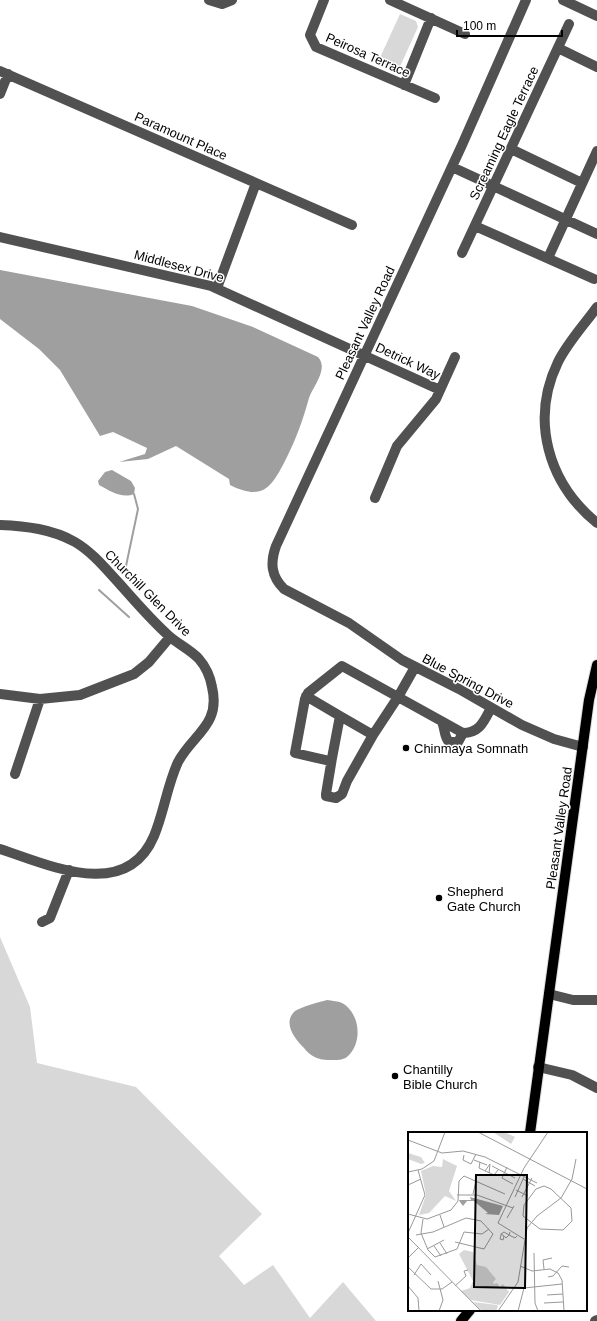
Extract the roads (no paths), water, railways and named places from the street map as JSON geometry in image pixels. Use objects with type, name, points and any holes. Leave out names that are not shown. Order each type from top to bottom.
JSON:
[{"type":"main road","name":"Pleasant Valley Road","points":[[530,1132],[589,700],[597,665]]},
{"type":"main road","points":[[461,1321],[469,1311]]},
{"type":"street","points":[[209,0],[222,4],[232,0]]},
{"type":"street","name":"Peirosa Terrace","points":[[324,0],[310,34],[316,47],[435,98]]},
{"type":"street","points":[[390,0],[465,34]]},
{"type":"street","name":"Pleasant Valley Road","points":[[348,623],[284,589],[275,577],[272,567],[272,558],[452,166],[526,0]]},
{"type":"street","points":[[563,0],[597,16]]},
{"type":"street","points":[[404,85],[431,18]]},
{"type":"street","name":"Screaming Eagle Terrace","points":[[462,253],[569,24]]},
{"type":"street","points":[[558,48],[597,67]]},
{"type":"street","points":[[0,94],[4,72]]},
{"type":"street","name":"Paramount Place","points":[[4,72],[352,225]]},
{"type":"street","points":[[510,150],[582,183]]},
{"type":"street","points":[[548,258],[597,151]]},
{"type":"street","points":[[452,166],[493,187],[597,234]]},
{"type":"street","points":[[217,288],[256,183]]},
{"type":"street","points":[[474,226],[594,279]]},
{"type":"street","name":"Middlesex Drive","points":[[0,237],[195,281],[217,288],[365,355]]},
{"type":"street","points":[[597,307],[559,361],[549,389],[545,418],[550,455],[558,477],[575,503],[597,523]]},
{"type":"street","name":"Detrick Way","points":[[365,355],[440,390]]},
{"type":"street","points":[[375,498],[397,446],[403,437],[430,407],[440,390],[455,357]]},
{"type":"street","name":"Churchill Glen Drive","points":[[0,525],[53,532],[81,546],[98,561],[170,637],[198,658],[208,673],[214,704],[209,723],[180,760],[170,781],[154,836],[134,863],[117,872],[97,875],[69,870],[0,849]]},
{"type":"street","name":"Blue Spring Drive","points":[[348,623],[387,651],[459,689],[491,708],[542,734],[583,747]]},
{"type":"street","points":[[0,694],[40,699],[80,696],[134,674],[149,662],[170,637]]},
{"type":"street","points":[[332,758],[330,761],[295,753],[306,696],[342,666],[463,733],[471,733],[480,728],[491,708]]},
{"type":"street","points":[[340,716],[326,794],[326,796],[332,798],[340,797],[347,781],[373,735],[398,697],[415,667]]},
{"type":"street","points":[[306,696],[373,735]]},
{"type":"street","points":[[15,774],[40,699]]},
{"type":"street","points":[[442,722],[446,728],[445,737],[448,742],[458,742],[463,733]]},
{"type":"street","points":[[42,922],[50,918],[69,870]]},
{"type":"street","points":[[549,994],[573,1000],[597,1000]]},
{"type":"street","points":[[538,1066],[572,1075],[597,1088]]},
{"type":"waterway","points":[[126,566],[138,509],[134,494]]},
{"type":"waterway","points":[[99,590],[129,617]]},
{"type":"place","name":"Chinmaya Somnath","points":[[406,748]]},
{"type":"place","name":"Shepherd Gate Church","points":[[439,898]]},
{"type":"place","name":"Chantilly Bible Church","points":[[395,1076]]}]
